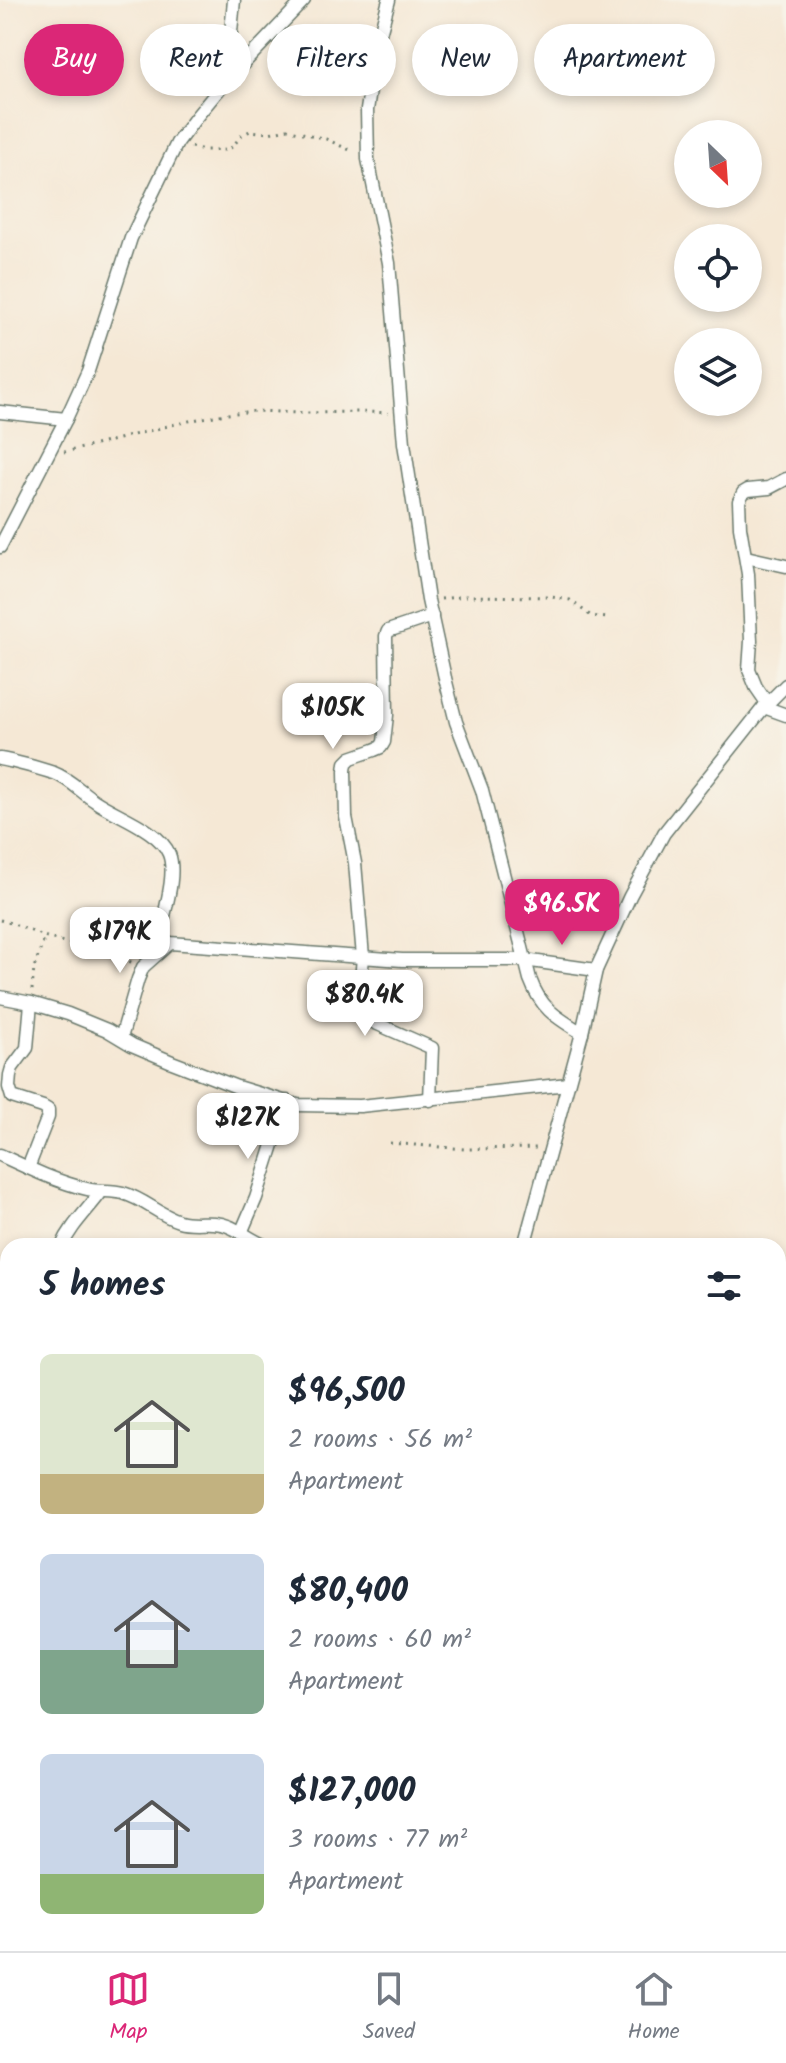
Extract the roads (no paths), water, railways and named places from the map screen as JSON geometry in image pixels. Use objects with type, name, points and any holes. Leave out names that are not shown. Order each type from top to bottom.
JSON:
[{"type":"street","points":[[232,24],[234,0]]},
{"type":"street","points":[[251,56],[304,0]]},
{"type":"street","points":[[389,0],[370,80],[368,159],[389,263],[404,443],[428,600],[456,722],[482,790],[534,991],[546,1009],[582,1033]]},
{"type":"street","points":[[0,547],[88,371],[131,238],[177,143],[214,96]]},
{"type":"street","points":[[0,412],[66,419]]},
{"type":"street","points":[[786,479],[769,488],[748,490],[739,501],[751,641],[749,670],[766,705],[786,715]]},
{"type":"street","points":[[746,557],[786,566]]},
{"type":"street","points":[[430,1100],[432,1048],[366,1019],[361,1013],[363,957],[355,863],[346,817],[346,763],[351,758],[381,747],[384,742],[388,631],[432,616]]},
{"type":"street","points":[[526,1238],[596,970],[636,884],[664,833],[766,705],[786,685]]},
{"type":"street","points":[[0,759],[55,774],[162,842],[169,854],[171,881],[160,934],[170,943],[402,960],[524,960],[596,970]]},
{"type":"street","points":[[121,1038],[143,967],[170,943]]},
{"type":"street","points":[[0,997],[68,1014],[152,1054],[237,1087],[297,1105],[337,1107],[430,1100],[568,1084]]},
{"type":"street","points":[[28,1168],[48,1110],[12,1097],[9,1087],[12,1068],[27,1048],[31,1003]]},
{"type":"street","points":[[241,1233],[256,1198],[287,1101]]},
{"type":"street","points":[[0,1155],[76,1186],[136,1198],[183,1222],[216,1222],[251,1238]]},
{"type":"street","points":[[66,1238],[101,1192]]}]
